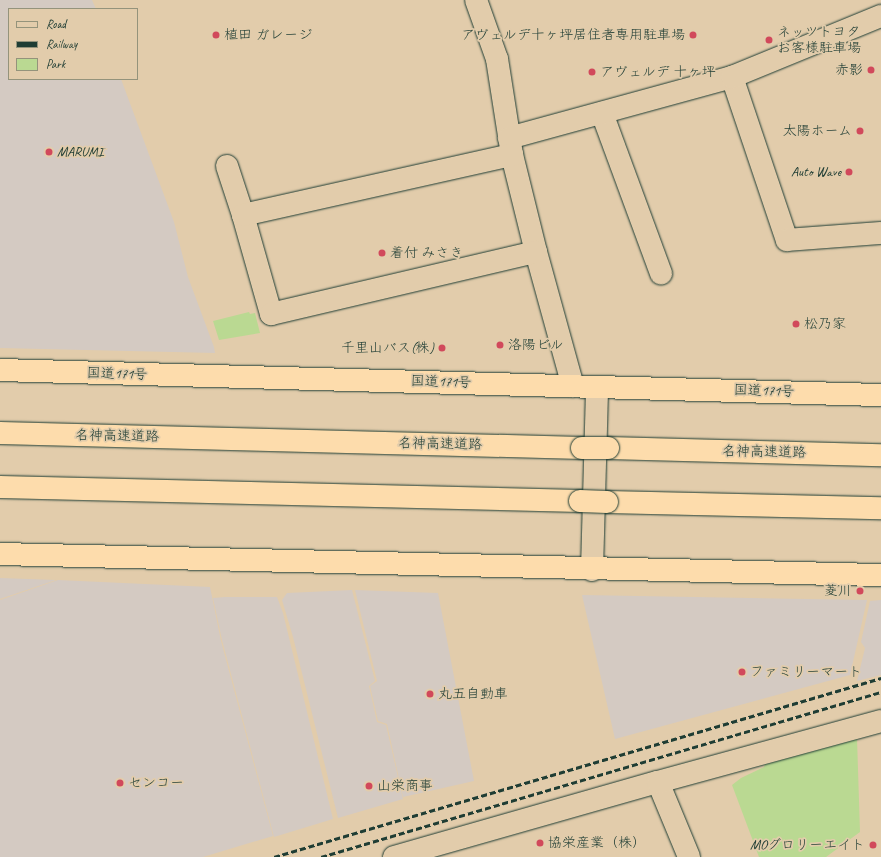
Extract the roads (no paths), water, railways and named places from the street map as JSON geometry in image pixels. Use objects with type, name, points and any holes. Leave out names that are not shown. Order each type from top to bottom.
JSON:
[{"type":"highway","name":"国道171号","points":[[0,370],[881,395]]},
{"type":"highway","name":"名神高速道路","points":[[0,433],[881,455]]},
{"type":"highway","points":[[0,487],[881,508]]},
{"type":"highway","points":[[0,554],[592,570],[881,576]]},
{"type":"street","points":[[476,0],[497,59],[511,146],[536,252],[573,386]]},
{"type":"street","points":[[243,214],[511,146],[602,113],[732,76],[881,16]]},
{"type":"street","points":[[732,76],[787,240],[881,233]]},
{"type":"street","points":[[602,113],[661,273]]},
{"type":"street","points":[[227,166],[243,214],[272,314],[536,252]]},
{"type":"street","points":[[592,570],[597,387]]},
{"type":"street","points":[[394,857],[658,782],[881,722]]},
{"type":"street","points":[[658,782],[689,857]]},
{"type":"railway","points":[[274,857],[881,678]]},
{"type":"railway","points":[[321,857],[881,692]]},
{"type":"place","name":"植田 ガレージ","points":[[216,35]]},
{"type":"place","name":"アヴェルデ十ヶ坪居住者専用駐車場","points":[[693,35]]},
{"type":"place","name":"ネッツトヨタ お客様駐車場","points":[[769,40]]},
{"type":"place","name":"赤影","points":[[871,70]]},
{"type":"place","name":"アヴェルデ 十ヶ坪","points":[[592,72]]},
{"type":"place","name":"太陽ホーム","points":[[860,131]]},
{"type":"place","name":"MARUMI","points":[[49,152]]},
{"type":"place","name":"Auto Wave","points":[[849,172]]},
{"type":"place","name":"着付 みさき","points":[[382,253]]},
{"type":"place","name":"松乃家","points":[[796,324]]},
{"type":"place","name":"洛陽ビル","points":[[500,345]]},
{"type":"place","name":"千里山バス(株)","points":[[442,348]]},
{"type":"place","name":"菱川","points":[[860,591]]},
{"type":"place","name":"ファミリーマート","points":[[742,672]]},
{"type":"place","name":"丸五自動車","points":[[430,694]]},
{"type":"place","name":"センコー","points":[[120,783]]},
{"type":"place","name":"山栄商事","points":[[369,786]]},
{"type":"place","name":"協栄産業（株）","points":[[540,843]]},
{"type":"place","name":"MOグロリーエイト","points":[[873,845]]}]
